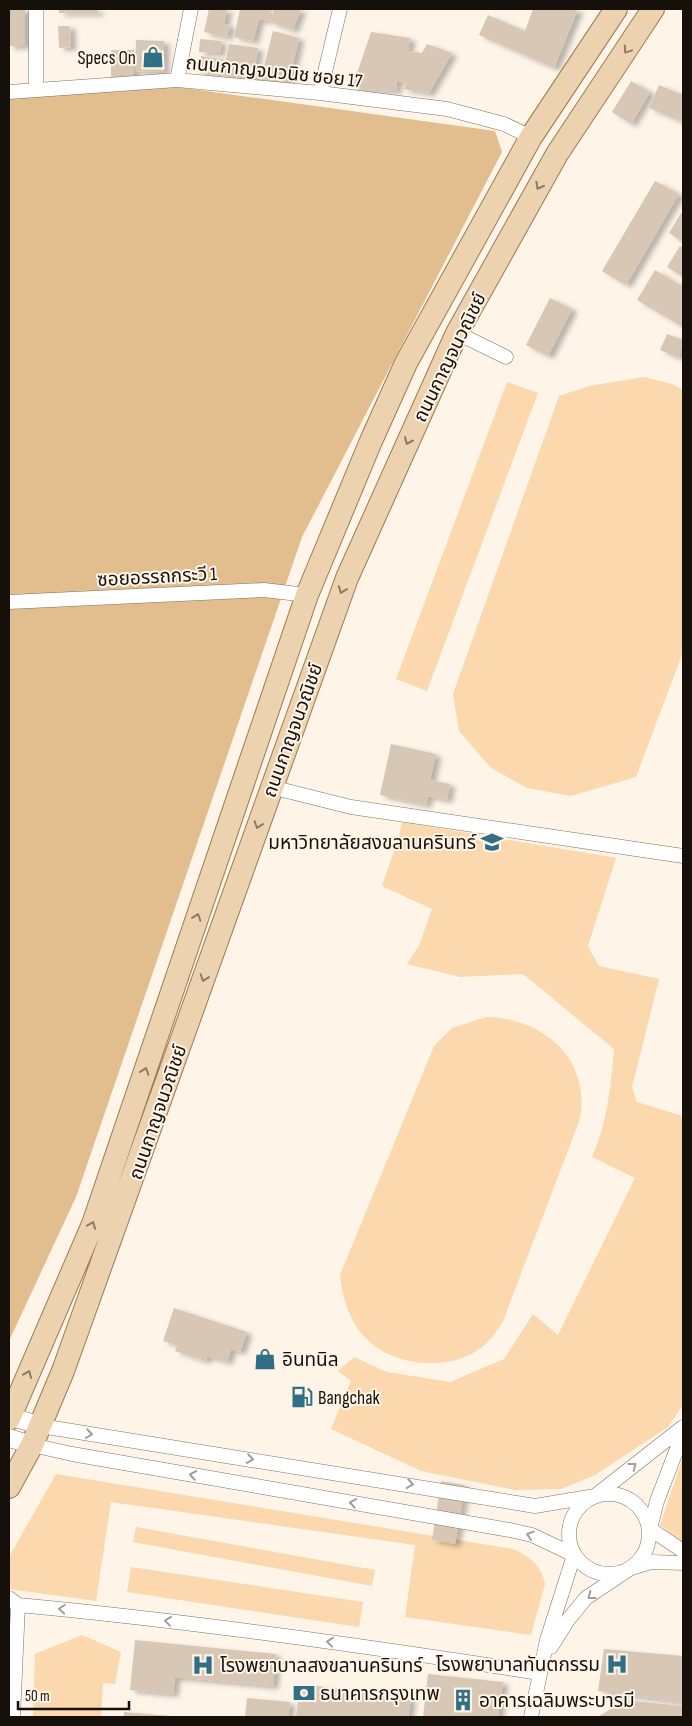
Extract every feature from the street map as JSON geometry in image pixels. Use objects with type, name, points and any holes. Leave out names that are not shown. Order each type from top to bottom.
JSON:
[{"type":"main road","name":"ถนนกาญจนวณิชย์","points":[[9,1422],[93,1224],[307,595],[367,450],[406,363],[531,137],[616,9]]},
{"type":"main road","name":"ถนนกาญจนวณิชย์","points":[[9,1488],[37,1436],[63,1371],[130,1190],[271,787],[347,578],[457,333],[558,154],[653,9]]},
{"type":"main road","points":[[244,780],[271,787]]},
{"type":"street","points":[[36,9],[36,89]]},
{"type":"street","points":[[177,80],[192,9]]},
{"type":"street","points":[[320,93],[340,9]]},
{"type":"street","name":"ถนนกาญจนวนิช ซอย 17","points":[[9,92],[177,80],[320,93],[471,114],[504,124],[531,137]]},
{"type":"street","points":[[457,333],[506,356]]},
{"type":"street","name":"ซอยอรรถกระวี 1","points":[[9,602],[264,590],[307,595]]},
{"type":"street","points":[[271,787],[351,807],[683,856]]},
{"type":"street","points":[[9,1422],[82,1456],[532,1535],[574,1555],[583,1565],[594,1571],[606,1574],[619,1573],[651,1562],[683,1563]]},
{"type":"street","points":[[531,1717],[539,1673],[574,1555],[568,1532],[570,1521],[584,1501],[595,1496],[683,1427]]},
{"type":"street","points":[[539,1673],[555,1640],[586,1598],[631,1568],[646,1552],[657,1501],[683,1433]]},
{"type":"street","points":[[37,1436],[536,1506],[607,1493],[619,1494],[630,1499],[640,1507],[650,1529],[683,1551]]},
{"type":"street","points":[[13,1717],[13,1602],[378,1648],[539,1673]]},
{"type":"shaded area","points":[[163,85],[495,131],[502,152],[302,537],[76,1197],[9,1341],[9,96]]},
{"type":"shaded area","points":[[644,377],[672,384],[683,390],[683,652],[636,777],[571,796],[527,788],[491,768],[459,731],[453,694],[559,396],[589,386]]},
{"type":"shaded area","points":[[507,382],[538,393],[427,691],[396,679]]},
{"type":"shaded area","points":[[402,822],[616,858],[588,946],[599,966],[659,979],[632,1087],[637,1102],[683,1116],[683,1405],[668,1427],[595,1475],[561,1489],[515,1490],[421,1471],[331,1429],[351,1381],[338,1371],[354,1357],[387,1372],[450,1382],[504,1359],[533,1314],[558,1335],[635,1178],[592,1157],[605,1118],[614,1049],[523,974],[460,977],[407,964],[419,946],[432,909],[382,886]]},
{"type":"shaded area","points":[[486,1017],[507,1019],[527,1025],[544,1034],[559,1046],[570,1061],[578,1078],[581,1097],[580,1119],[498,1330],[480,1349],[461,1358],[445,1362],[412,1362],[381,1350],[368,1341],[358,1329],[346,1303],[340,1275],[434,1046],[452,1028]]},
{"type":"shaded area","points":[[683,1457],[683,1543],[660,1525]]},
{"type":"shaded area","points":[[56,1474],[513,1549],[534,1562],[541,1572],[545,1584],[531,1635],[405,1617],[415,1545],[111,1502],[96,1601],[9,1589],[9,1557]]},
{"type":"shaded area","points":[[136,1527],[375,1570],[372,1586],[133,1542]]},
{"type":"shaded area","points":[[131,1567],[363,1602],[359,1627],[127,1592]]},
{"type":"shaded area","points":[[82,1635],[121,1652],[115,1684],[103,1683],[101,1717],[33,1717],[35,1654]]},
{"type":"building","points":[[9,9],[25,9],[25,46],[9,46]]},
{"type":"building","points":[[59,9],[98,9],[98,13],[59,13]]},
{"type":"building","points":[[209,9],[227,9],[224,24],[230,25],[227,37],[204,32]]},
{"type":"building","points":[[240,9],[272,9],[269,21],[259,19],[253,41],[234,37]]},
{"type":"building","points":[[274,9],[301,9],[293,30],[270,22]]},
{"type":"building","points":[[533,9],[578,9],[554,68],[479,35],[488,15],[525,31]]},
{"type":"building","points":[[58,26],[70,26],[71,47],[59,48]]},
{"type":"building","points":[[273,31],[299,38],[288,85],[260,82]]},
{"type":"building","points":[[371,32],[410,38],[408,51],[422,53],[427,44],[452,53],[429,93],[403,89],[407,83],[397,81],[396,91],[352,88]]},
{"type":"building","points":[[200,39],[221,41],[220,53],[199,52]]},
{"type":"building","points":[[136,40],[164,41],[164,72],[135,71]]},
{"type":"building","points":[[229,44],[258,48],[254,73],[258,74],[256,82],[198,72],[201,56],[226,60]]},
{"type":"building","points":[[111,50],[134,50],[134,81],[111,82]]},
{"type":"building","points":[[631,81],[650,92],[631,124],[612,112]]},
{"type":"building","points":[[659,85],[683,95],[683,122],[649,108]]},
{"type":"building","points":[[655,181],[679,194],[626,285],[602,271]]},
{"type":"building","points":[[681,213],[683,214],[683,242],[669,233]]},
{"type":"building","points":[[680,246],[683,248],[683,277],[667,267]]},
{"type":"building","points":[[655,270],[683,287],[683,327],[637,300]]},
{"type":"building","points":[[550,298],[572,309],[548,356],[526,345]]},
{"type":"building","points":[[667,334],[683,340],[679,358],[660,350]]},
{"type":"building","points":[[391,744],[436,754],[430,780],[450,784],[447,800],[428,796],[426,805],[380,795]]},
{"type":"building","points":[[174,1308],[247,1332],[240,1352],[231,1349],[227,1362],[207,1356],[206,1361],[175,1351],[177,1345],[163,1341]]},
{"type":"building","points":[[441,1481],[465,1485],[455,1544],[432,1540]]},
{"type":"building","points":[[135,1640],[276,1654],[273,1686],[175,1677],[173,1694],[130,1690]]},
{"type":"building","points":[[604,1649],[683,1656],[683,1702],[598,1691]]},
{"type":"building","name":"อาคารเฉลิมพระบารมี","points":[[428,1674],[503,1682],[498,1717],[423,1717]]},
{"type":"building","points":[[300,1684],[411,1698],[408,1717],[296,1717]]},
{"type":"building","points":[[247,1698],[290,1702],[288,1717],[245,1717]]},
{"type":"building","points":[[625,1700],[683,1706],[683,1717],[598,1717]]},
{"type":"building","points":[[124,1712],[170,1716],[170,1717],[124,1717]]},
{"type":"place","name":"Specs On","points":[[153,57]]},
{"type":"place","name":"มหาวิทยาลัยสงขลานครินทร์","points":[[492,842]]},
{"type":"place","name":"อินทนิล","points":[[265,1359]]},
{"type":"place","name":"Bangchak","points":[[302,1397]]},
{"type":"place","name":"โรงพยาบาลทันตกรรม","points":[[617,1664]]},
{"type":"place","name":"โรงพยาบาลสงขลานครินทร์","points":[[203,1665]]},
{"type":"place","name":"ธนาคารกรุงเทพ","points":[[304,1693]]},
{"type":"place","name":"อาคารเฉลิมพระบารมี","points":[[463,1700]]}]
